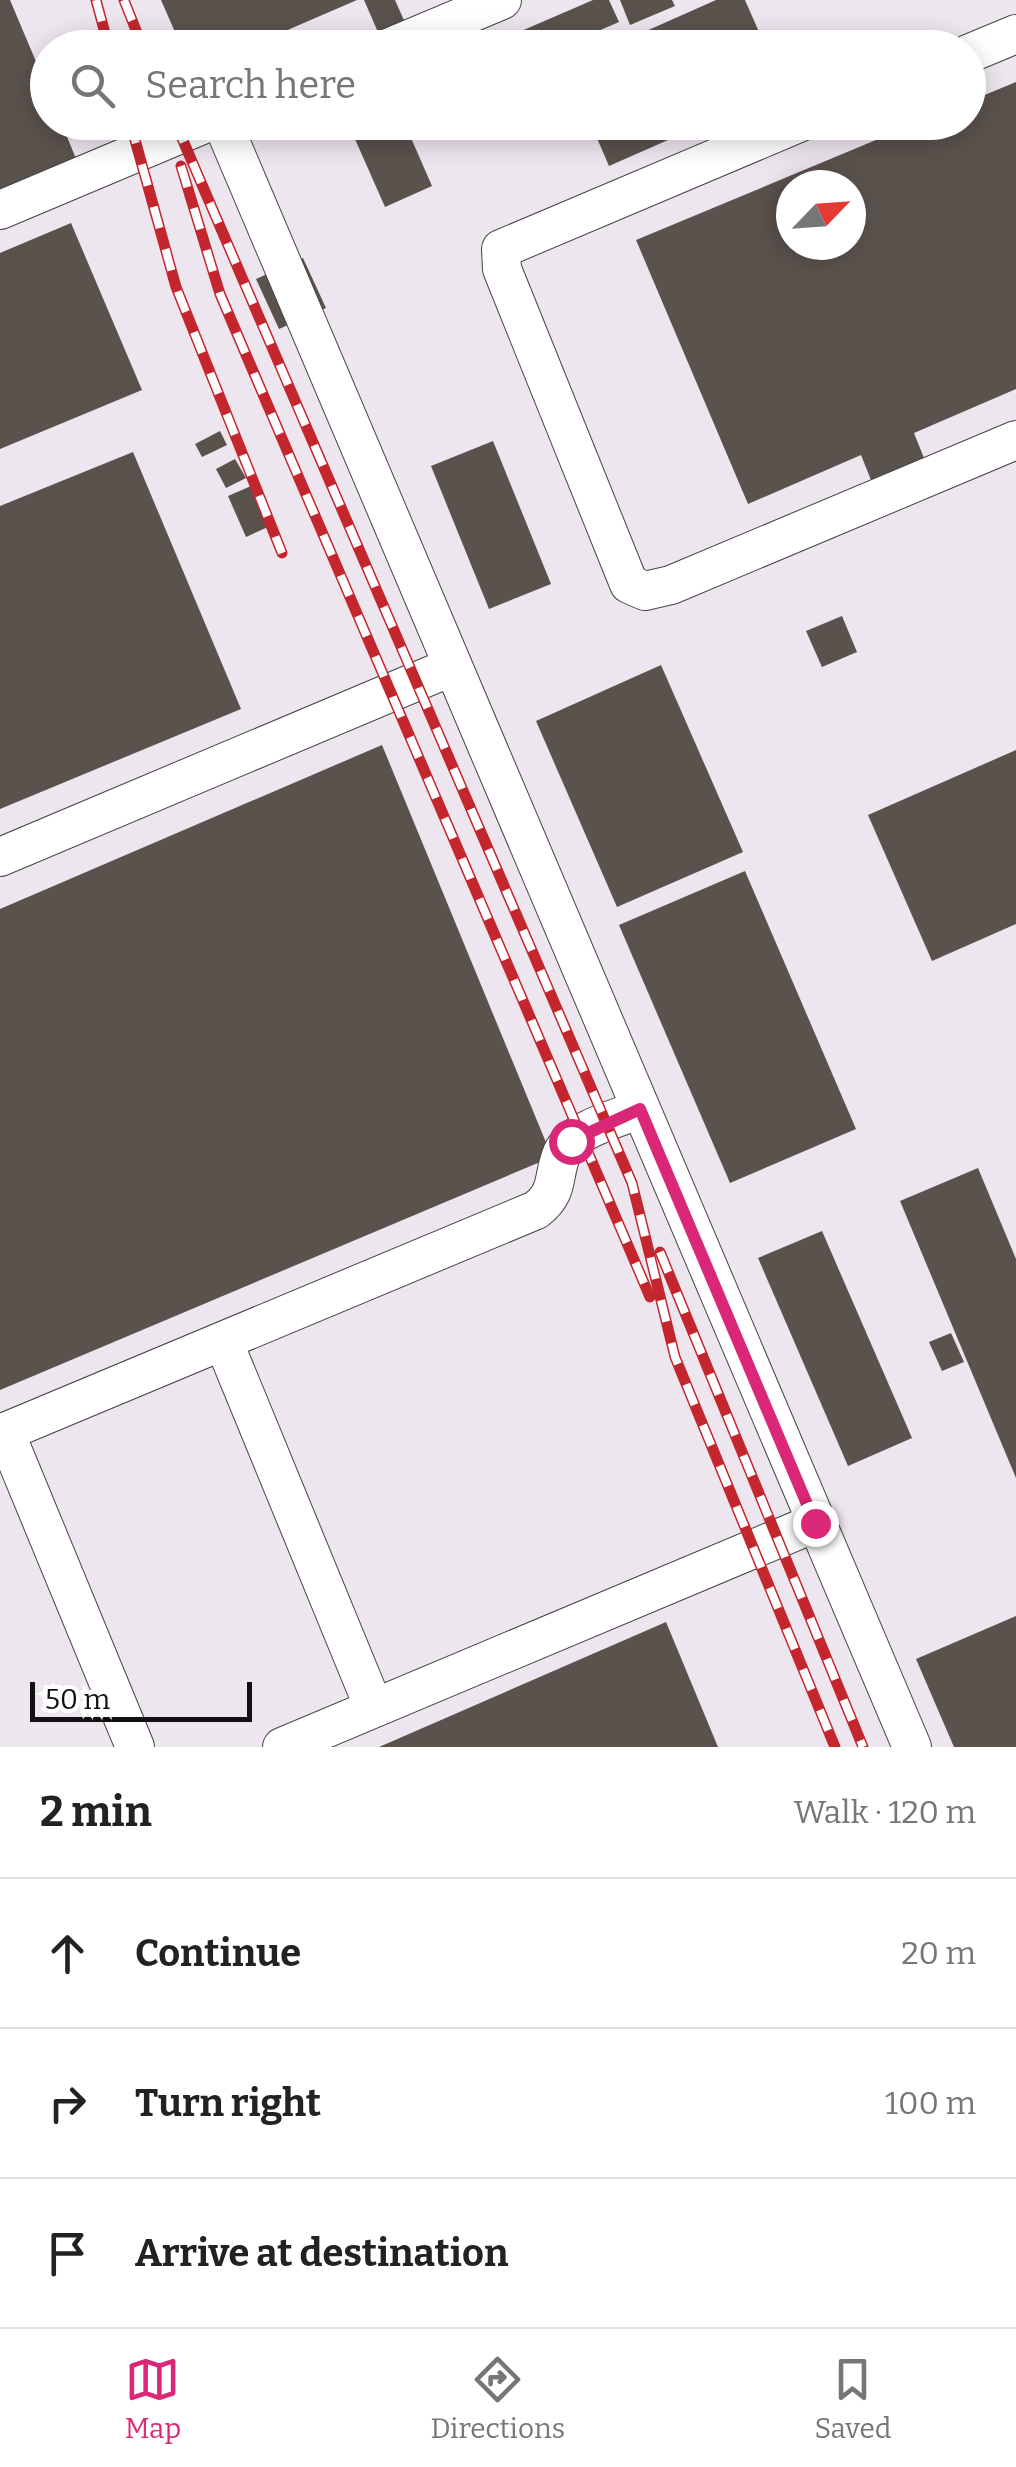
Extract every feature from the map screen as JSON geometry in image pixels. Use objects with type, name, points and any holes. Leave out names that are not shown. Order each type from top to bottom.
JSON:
[{"type":"lane","points":[[431,30],[502,0]]},
{"type":"lane","points":[[986,46],[1016,34]]},
{"type":"lane","points":[[0,210],[165,140]]},
{"type":"lane","points":[[230,140],[912,1747]]},
{"type":"lane","points":[[758,140],[501,249],[502,270],[629,584],[644,591],[671,584],[1016,440]]},
{"type":"lane","points":[[0,857],[451,667]]},
{"type":"lane","points":[[135,1747],[2,1432],[536,1210],[557,1186],[562,1154],[571,1141],[640,1109]]},
{"type":"lane","points":[[224,1342],[374,1708]]},
{"type":"lane","points":[[282,1747],[815,1523]]},
{"type":"shaded area","points":[[0,0],[1016,0],[1016,1747],[0,1747]]},
{"type":"building","points":[[0,0],[10,0],[30,47],[30,140],[68,140],[79,166],[0,198]]},
{"type":"building","points":[[161,0],[357,0],[288,30],[174,30]]},
{"type":"building","points":[[364,0],[395,0],[407,27],[377,30]]},
{"type":"building","points":[[593,0],[609,0],[619,22],[601,30],[524,30]]},
{"type":"building","points":[[620,0],[672,0],[675,6],[630,25]]},
{"type":"building","points":[[716,0],[745,0],[758,30],[648,30]]},
{"type":"building","points":[[1016,82],[1016,389],[914,433],[926,463],[873,485],[861,455],[748,504],[636,240],[776,182],[776,260],[866,260],[866,170],[804,170],[876,140],[986,140],[986,94]]},
{"type":"building","points":[[355,140],[412,140],[432,186],[385,207]]},
{"type":"building","points":[[598,140],[668,140],[609,166]]},
{"type":"building","points":[[71,223],[142,390],[0,449],[0,253]]},
{"type":"building","points":[[303,258],[326,308],[279,329],[256,279]]},
{"type":"building","points":[[220,431],[227,445],[202,457],[195,444]]},
{"type":"building","points":[[493,441],[551,584],[489,609],[431,466]]},
{"type":"building","points":[[133,452],[241,709],[0,809],[0,506]]},
{"type":"building","points":[[235,459],[246,478],[226,488],[216,469]]},
{"type":"building","points":[[251,486],[268,527],[246,537],[228,496]]},
{"type":"building","points":[[842,616],[857,652],[822,667],[806,631]]},
{"type":"building","points":[[661,665],[743,852],[617,907],[536,721]]},
{"type":"building","points":[[382,745],[552,1157],[0,1390],[0,909]]},
{"type":"building","points":[[1016,750],[1016,924],[932,961],[868,815]]},
{"type":"building","points":[[745,871],[856,1129],[730,1183],[619,925]]},
{"type":"building","points":[[978,1168],[1016,1259],[1016,1478],[900,1201]]},
{"type":"building","points":[[822,1231],[912,1438],[848,1466],[758,1258]]},
{"type":"building","points":[[951,1333],[964,1362],[942,1371],[929,1342]]},
{"type":"building","points":[[1016,1616],[1016,1747],[954,1747],[916,1659]]},
{"type":"building","points":[[666,1622],[718,1747],[379,1747]]},
{"type":"railway","points":[[96,0],[104,30]]},
{"type":"railway","points":[[124,0],[136,30]]},
{"type":"railway","points":[[135,140],[176,287],[282,553]]},
{"type":"railway","points":[[183,140],[632,1183],[675,1357],[835,1747]]},
{"type":"railway","points":[[181,166],[220,294],[650,1297]]},
{"type":"railway","points":[[660,1252],[863,1747]]},
{"type":"route","points":[[571,1141],[640,1109],[815,1523]]}]
